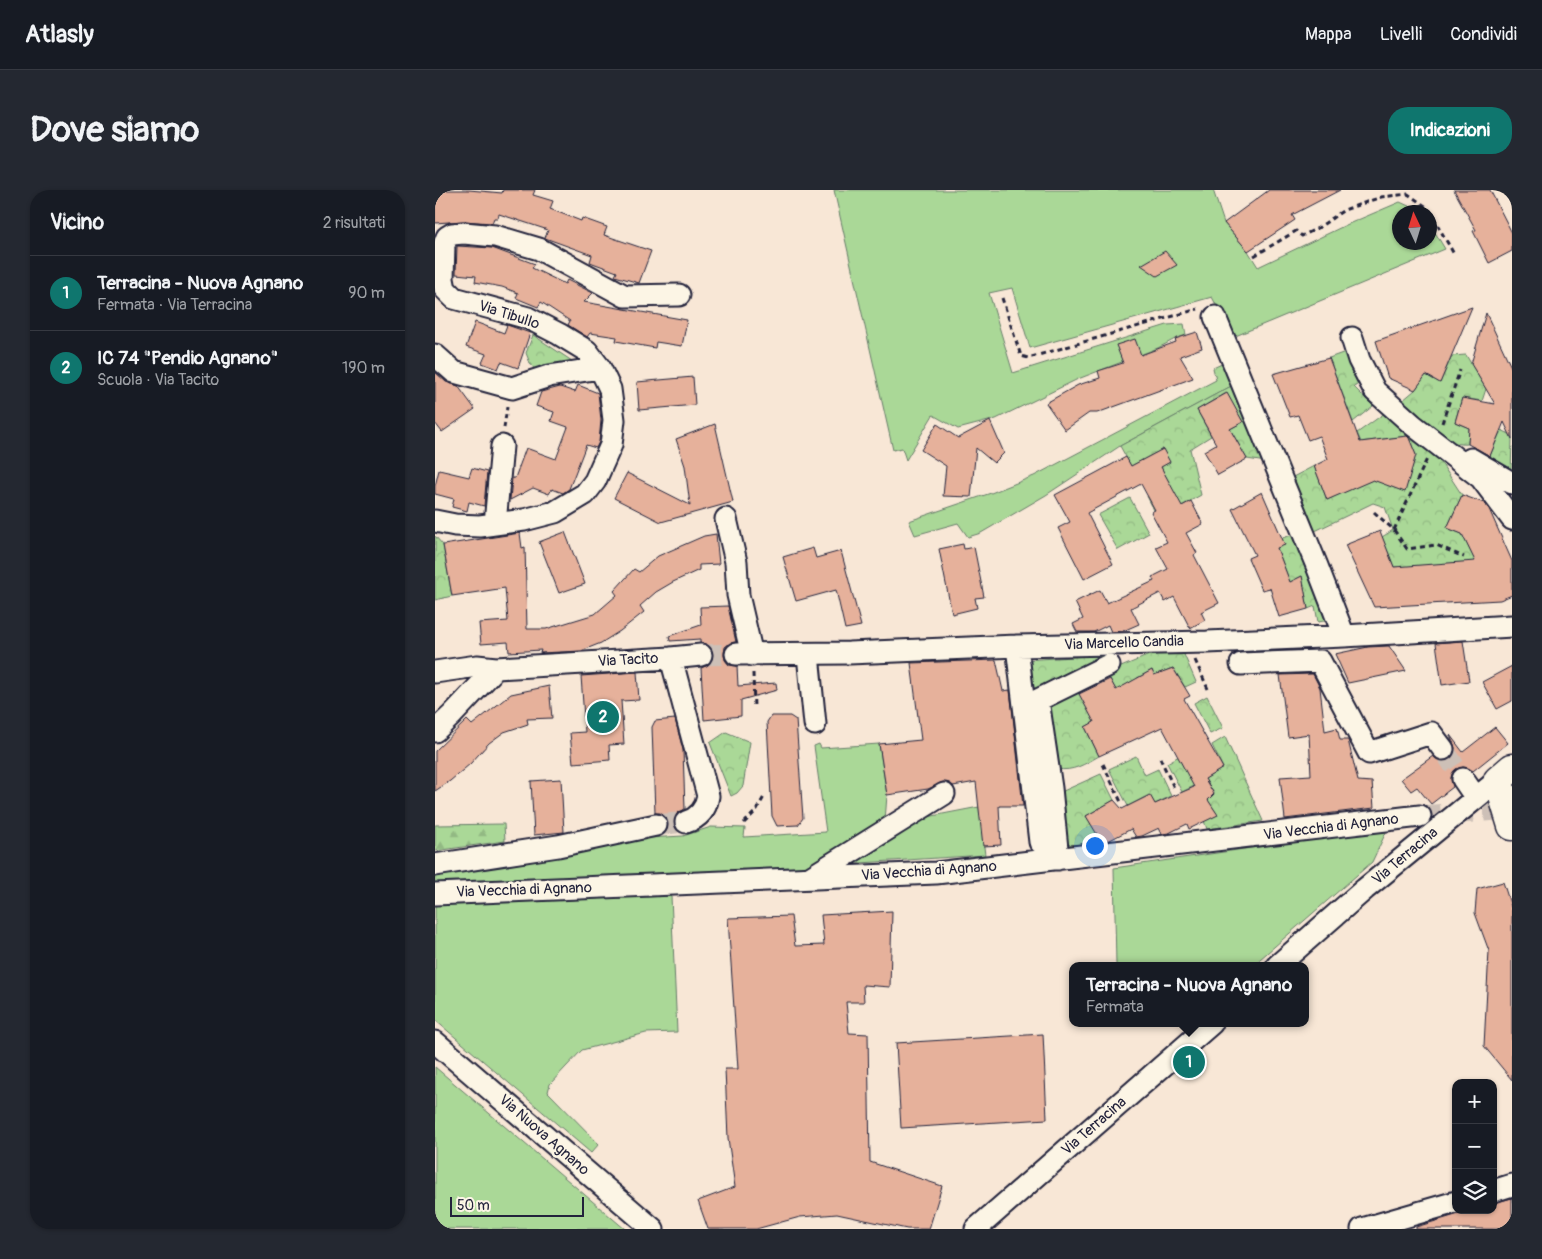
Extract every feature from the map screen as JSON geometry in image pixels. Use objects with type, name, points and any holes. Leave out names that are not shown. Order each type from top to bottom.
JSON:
[{"type":"main road","points":[[1505,774],[1512,826]]},
{"type":"street","name":"Via Tibullo","points":[[435,521],[463,525],[495,524],[524,520],[555,512],[585,494],[595,481],[611,445],[614,420],[610,389],[600,368],[587,351],[528,318],[454,298],[445,290],[443,279],[444,246],[447,237],[452,234],[464,233],[495,236],[539,249],[625,296],[679,296]]},
{"type":"street","points":[[1215,317],[1344,636]]},
{"type":"street","points":[[1352,338],[1359,360],[1375,391],[1435,443],[1481,478],[1512,519]]},
{"type":"street","points":[[435,355],[454,372],[512,388],[549,376],[600,368]]},
{"type":"street","points":[[1435,443],[1455,449],[1512,482]]},
{"type":"street","points":[[495,524],[502,446]]},
{"type":"street","points":[[726,519],[736,562],[744,654]]},
{"type":"street","name":"Via Marcello Candia","points":[[744,654],[808,654],[1187,642],[1344,636],[1512,626]]},
{"type":"street","points":[[1017,646],[1039,842]]},
{"type":"street","points":[[808,654],[815,724]]},
{"type":"street","points":[[671,658],[701,655]]},
{"type":"street","name":"Via Tacito","points":[[435,672],[477,666],[496,668],[671,658],[708,796],[707,806],[695,820],[686,822]]},
{"type":"street","points":[[1241,664],[1320,661],[1369,753],[1431,733],[1443,749]]},
{"type":"street","points":[[1058,859],[1051,788],[1038,700],[1109,665]]},
{"type":"street","points":[[435,731],[453,716],[496,668]]},
{"type":"street","name":"Via Terracina","points":[[1282,962],[1505,774]]},
{"type":"street","points":[[1463,779],[1476,798]]},
{"type":"street","points":[[809,878],[944,794]]},
{"type":"street","name":"Via Vecchia di Agnano","points":[[435,894],[936,873],[1420,816]]},
{"type":"street","points":[[435,865],[558,846],[656,825]]},
{"type":"street","name":"Via Terracina","points":[[976,1229],[1207,1027]]},
{"type":"street","name":"Via Nuova Agnano","points":[[435,1042],[653,1229]]},
{"type":"street","points":[[1497,1190],[1512,1186]]},
{"type":"street","points":[[1362,1229],[1452,1203]]},
{"type":"path","points":[[1254,256],[1296,231],[1302,236],[1318,228],[1344,210],[1381,197],[1408,194],[1428,208],[1455,256]]},
{"type":"path","points":[[1002,298],[1021,356],[1028,358],[1190,310],[1206,308],[1215,317]]},
{"type":"path","points":[[502,446],[505,414],[512,388]]},
{"type":"path","points":[[1374,512],[1393,530],[1407,550],[1436,545],[1464,557]]},
{"type":"path","points":[[1187,642],[1208,689]]},
{"type":"path","points":[[744,654],[754,709]]},
{"type":"path","points":[[1160,758],[1175,790]]},
{"type":"path","points":[[1103,764],[1122,804]]},
{"type":"path","points":[[744,824],[756,811],[765,796]]},
{"type":"green space","points":[[834,190],[1213,190],[1224,223],[1248,251],[1258,267],[1392,205],[1392,250],[1437,250],[1437,236],[1445,249],[1233,337],[1212,297],[1030,348],[1012,288],[989,293],[1013,373],[1167,325],[1184,324],[1186,335],[1078,379],[996,419],[958,429],[933,415],[906,460],[902,448],[893,450]]},
{"type":"green space","points":[[1400,202],[1407,205],[1393,205]]},
{"type":"green space","points":[[533,335],[575,363],[535,370],[526,353]]},
{"type":"green space","points":[[1351,350],[1364,380],[1354,387],[1373,406],[1353,422],[1329,358]]},
{"type":"green space","points":[[1466,355],[1486,389],[1482,401],[1462,398],[1455,422],[1469,428],[1468,444],[1459,444],[1432,430],[1402,401],[1415,390],[1426,375],[1440,383],[1452,356]]},
{"type":"green space","points":[[1224,363],[1235,384],[1120,446],[1046,495],[981,533],[968,537],[958,523],[915,535],[909,521],[1034,476],[1216,380],[1213,368]]},
{"type":"green space","points":[[1235,384],[1266,462],[1247,459],[1230,429],[1243,422],[1226,393],[1197,410],[1211,436],[1190,449],[1201,495],[1174,510],[1169,502],[1154,510],[1147,496],[1170,484],[1161,467],[1163,449],[1131,466],[1120,446]]},
{"type":"green space","points":[[1389,410],[1413,430],[1409,436],[1432,449],[1462,495],[1447,528],[1462,534],[1478,566],[1394,567],[1382,537],[1393,530],[1385,507],[1373,503],[1313,532],[1291,478],[1314,466],[1327,500],[1416,455],[1408,436],[1361,442],[1357,433]]},
{"type":"green space","points":[[1501,430],[1510,434],[1512,439],[1511,475],[1490,456]]},
{"type":"green space","points":[[1130,498],[1149,533],[1118,550],[1098,515]]},
{"type":"green space","points":[[1296,534],[1328,611],[1324,621],[1318,622],[1315,606],[1308,609],[1302,576],[1290,582],[1277,548],[1282,538]]},
{"type":"green space","points":[[435,536],[443,545],[452,596],[435,600]]},
{"type":"green space","points":[[1182,650],[1196,682],[1185,687],[1173,668],[1154,675],[1152,670],[1137,678],[1145,697],[1119,696],[1107,673],[1154,653]]},
{"type":"green space","points":[[1107,655],[1027,695],[1023,660]]},
{"type":"green space","points":[[1077,689],[1089,712],[1098,708],[1103,717],[1085,727],[1099,756],[1074,768],[1057,769],[1046,704]]},
{"type":"green space","points":[[1207,696],[1223,728],[1210,734],[1194,703]]},
{"type":"green space","points":[[726,732],[750,742],[743,786],[737,793],[731,796],[710,743]]},
{"type":"green space","points":[[1225,737],[1263,821],[1207,829],[1204,821],[1217,814],[1208,800],[1214,793],[1205,779],[1223,768],[1212,745]]},
{"type":"green space","points":[[819,744],[821,748],[879,744],[887,795],[885,821],[809,871],[435,886],[435,874],[631,839],[683,836],[711,827],[745,828],[744,837],[826,832],[814,746]]},
{"type":"green space","points":[[1136,756],[1145,775],[1158,769],[1171,796],[1155,804],[1149,795],[1128,806],[1109,769]]},
{"type":"green space","points":[[1179,756],[1194,786],[1182,792],[1167,763]]},
{"type":"green space","points":[[1101,774],[1114,800],[1086,816],[1103,843],[1068,845],[1061,792]]},
{"type":"green space","points":[[979,807],[985,855],[844,864],[917,819]]},
{"type":"green space","points":[[504,824],[505,841],[435,851],[435,825]]},
{"type":"green space","points":[[1388,828],[1372,862],[1257,962],[1116,962],[1114,868]]},
{"type":"green space","points":[[671,896],[677,1032],[646,1033],[582,1050],[550,1084],[548,1092],[599,1144],[591,1153],[435,1020],[435,904]]},
{"type":"green space","points":[[435,1067],[619,1224],[625,1229],[435,1229]]},
{"type":"building","points":[[440,190],[502,193],[503,190],[535,190],[533,195],[553,201],[550,209],[581,221],[582,218],[607,227],[604,235],[651,251],[639,283],[615,276],[617,272],[590,262],[592,255],[545,238],[548,230],[499,214],[498,218],[494,218],[492,223],[463,221],[435,223],[435,191],[440,192]]},
{"type":"building","points":[[1269,190],[1340,190],[1292,215],[1295,220],[1248,251],[1224,223]]},
{"type":"building","points":[[1454,190],[1490,190],[1512,233],[1512,251],[1489,263],[1473,231],[1476,230]]},
{"type":"building","points":[[457,246],[492,248],[535,264],[532,268],[565,284],[567,280],[593,293],[584,302],[687,320],[682,346],[656,342],[655,348],[616,341],[617,337],[590,333],[587,337],[568,325],[570,321],[541,302],[538,307],[516,298],[518,293],[502,287],[475,282],[476,276],[456,274]]},
{"type":"building","points":[[1165,251],[1177,265],[1157,276],[1141,265]]},
{"type":"building","points":[[1472,307],[1440,383],[1426,375],[1415,390],[1388,378],[1376,341]]},
{"type":"building","points":[[1486,313],[1512,369],[1512,439],[1504,422],[1490,456],[1468,444],[1469,428],[1455,422],[1462,398],[1495,404],[1471,364]]},
{"type":"building","points":[[475,322],[504,333],[507,325],[530,333],[518,368],[501,362],[498,369],[482,363],[486,354],[466,347]]},
{"type":"building","points":[[1197,332],[1202,348],[1180,356],[1193,378],[1097,413],[1089,413],[1065,430],[1046,403],[1078,385],[1100,378],[1098,371],[1123,363],[1116,345],[1135,339],[1141,355],[1176,342],[1175,339]]},
{"type":"building","points":[[1329,358],[1360,442],[1407,436],[1409,438],[1416,455],[1405,492],[1373,480],[1327,500],[1314,466],[1328,459],[1319,436],[1308,440],[1298,415],[1290,417],[1273,374]]},
{"type":"building","points":[[435,372],[446,382],[458,386],[475,409],[442,432],[435,423]]},
{"type":"building","points":[[693,377],[695,405],[639,410],[637,382]]},
{"type":"building","points":[[578,385],[598,393],[601,420],[599,442],[596,448],[586,445],[569,489],[563,493],[552,489],[549,494],[533,488],[510,500],[512,478],[515,478],[526,448],[556,459],[568,427],[551,421],[554,412],[536,406],[541,392],[560,387],[575,392]]},
{"type":"building","points":[[1227,393],[1243,422],[1230,429],[1247,459],[1218,475],[1204,451],[1216,444],[1197,410]]},
{"type":"building","points":[[990,421],[1004,453],[994,463],[976,448],[971,497],[943,496],[946,466],[921,450],[937,424],[958,438]]},
{"type":"building","points":[[715,424],[733,502],[661,522],[614,498],[627,473],[690,505],[685,466],[676,439]]},
{"type":"building","points":[[1163,449],[1170,462],[1161,467],[1182,506],[1191,501],[1203,524],[1186,533],[1197,553],[1194,555],[1219,603],[1201,612],[1205,620],[1190,628],[1174,597],[1165,602],[1160,593],[1131,608],[1139,624],[1123,631],[1111,632],[1108,625],[1094,632],[1077,632],[1073,624],[1083,619],[1075,602],[1100,590],[1107,603],[1154,581],[1152,577],[1168,569],[1156,547],[1167,542],[1151,512],[1155,510],[1141,484],[1087,513],[1113,564],[1084,579],[1058,528],[1070,522],[1055,495],[1126,457],[1131,466]]},
{"type":"building","points":[[472,468],[487,472],[484,506],[469,502],[467,511],[452,507],[454,499],[435,494],[439,470],[469,477]]},
{"type":"building","points":[[1262,492],[1285,545],[1277,548],[1290,582],[1302,576],[1308,609],[1279,617],[1270,588],[1262,590],[1248,558],[1255,555],[1232,509]]},
{"type":"building","points":[[1462,495],[1484,503],[1489,509],[1512,561],[1512,595],[1500,600],[1374,607],[1345,545],[1380,531],[1394,567],[1475,561],[1462,534],[1447,528]]},
{"type":"building","points":[[565,532],[585,584],[559,593],[539,542]]},
{"type":"building","points":[[520,533],[522,548],[525,547],[527,629],[546,629],[595,614],[617,595],[614,591],[634,569],[639,572],[658,556],[704,536],[716,534],[719,564],[699,565],[699,570],[656,592],[640,606],[644,612],[601,643],[581,651],[540,653],[541,650],[509,652],[508,642],[481,644],[479,623],[508,621],[505,588],[452,596],[443,545]]},
{"type":"building","points":[[963,544],[964,549],[974,547],[984,597],[975,598],[977,608],[952,614],[939,549]]},
{"type":"building","points":[[813,548],[816,558],[841,551],[861,626],[845,629],[836,590],[796,601],[783,557]]},
{"type":"building","points":[[728,606],[736,642],[730,643],[725,647],[724,655],[729,665],[737,666],[738,686],[776,683],[777,690],[741,700],[741,716],[704,720],[701,668],[712,661],[713,654],[711,648],[707,644],[700,643],[700,639],[670,641],[669,636],[701,625],[700,607]]},
{"type":"building","points":[[1463,641],[1469,681],[1442,685],[1436,643]]},
{"type":"building","points":[[1389,646],[1406,671],[1348,683],[1335,654],[1368,647]]},
{"type":"building","points":[[996,660],[1003,691],[1010,690],[1023,806],[999,806],[1001,845],[983,846],[976,782],[953,786],[943,782],[928,789],[887,795],[879,744],[921,740],[911,663]]},
{"type":"building","points":[[1512,666],[1512,701],[1497,709],[1482,682]]},
{"type":"building","points":[[1173,668],[1190,696],[1184,699],[1223,768],[1205,779],[1214,794],[1208,800],[1218,815],[1189,829],[1187,824],[1169,833],[1162,834],[1159,828],[1136,837],[1131,829],[1110,840],[1101,841],[1086,816],[1114,800],[1122,809],[1150,795],[1155,804],[1194,787],[1162,727],[1099,756],[1085,727],[1094,722],[1079,694],[1110,679],[1116,690],[1152,670],[1154,675]]},
{"type":"building","points":[[637,672],[639,700],[621,701],[624,744],[609,745],[610,760],[573,763],[570,733],[585,732],[581,676]]},
{"type":"building","points":[[1313,674],[1320,688],[1325,731],[1337,728],[1340,740],[1348,740],[1358,781],[1372,782],[1374,808],[1285,819],[1280,777],[1311,775],[1309,734],[1288,737],[1280,675]]},
{"type":"building","points":[[549,686],[552,718],[527,719],[528,724],[504,732],[489,743],[470,764],[435,791],[435,751],[467,720],[472,725],[511,694]]},
{"type":"building","points":[[771,716],[790,716],[796,720],[803,818],[798,825],[777,826],[772,816],[767,722]]},
{"type":"building","points":[[675,719],[683,750],[685,809],[677,814],[674,820],[674,826],[677,830],[667,830],[668,823],[666,817],[660,813],[655,813],[652,727],[655,721]]},
{"type":"building","points":[[1495,727],[1508,743],[1473,771],[1463,767],[1456,769],[1451,779],[1453,787],[1431,804],[1417,787],[1411,791],[1401,779],[1433,756],[1438,760],[1444,761],[1451,759],[1455,748],[1450,735],[1463,752]]},
{"type":"building","points":[[561,779],[564,832],[534,835],[531,781]]},
{"type":"building","points":[[1503,882],[1512,910],[1512,1080],[1484,1046],[1489,951],[1475,913],[1477,889]]},
{"type":"building","points":[[892,911],[890,987],[863,985],[864,1002],[846,1002],[849,1033],[868,1034],[870,1162],[942,1186],[929,1229],[907,1229],[837,1214],[800,1217],[756,1229],[708,1229],[698,1201],[735,1187],[728,1138],[725,1069],[738,1069],[728,918],[791,916],[795,946],[824,945],[821,915]]},
{"type":"building","points":[[1043,1034],[1047,1119],[901,1128],[896,1043]]},
{"type":"building","points":[[1512,1198],[1512,1229],[1416,1229],[1416,1227],[1459,1214],[1497,1214],[1497,1202]]},
{"type":"tunnel","points":[[701,655],[736,654]]},
{"type":"tunnel","points":[[1443,749],[1463,779]]},
{"type":"tunnel","points":[[1420,816],[1512,809]]},
{"type":"tunnel","points":[[656,825],[686,822]]},
{"type":"place","name":"IC 74 \"Pendio Agnano\"","points":[[603,717]]},
{"type":"place","name":"Terracina - Nuova Agnano","points":[[1189,1062]]}]
